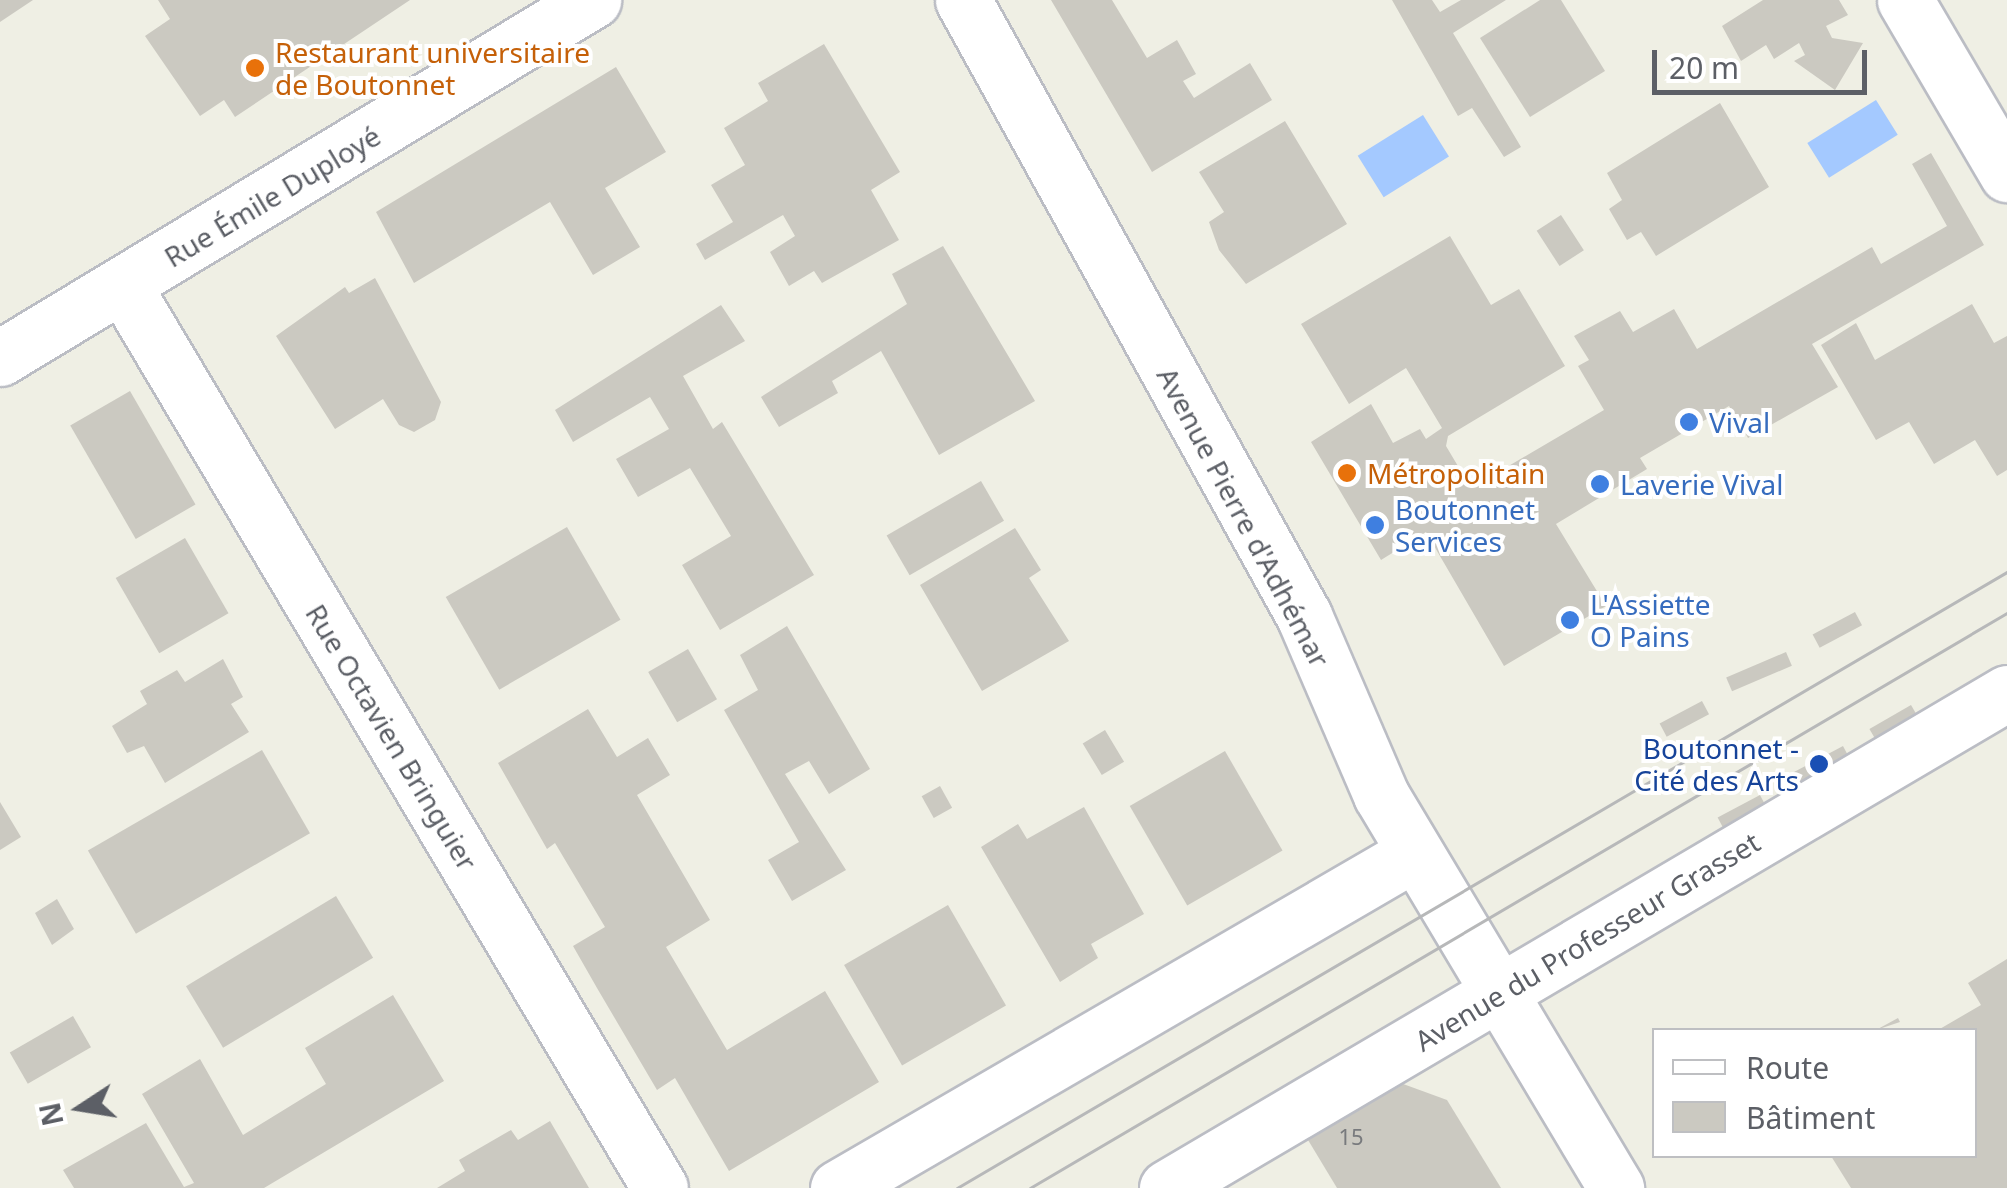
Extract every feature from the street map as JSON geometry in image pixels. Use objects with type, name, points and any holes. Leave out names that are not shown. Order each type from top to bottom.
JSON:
[{"type":"street","name":"Rue Émile Duployé","points":[[0,358],[593,0]]},
{"type":"street","name":"Avenue Pierre d'Adhémar","points":[[963,0],[1304,616],[1382,796],[1495,994],[1616,1188]]},
{"type":"street","points":[[1905,0],[2007,174]]},
{"type":"street","name":"Rue Octavien Bringuier","points":[[124,286],[660,1188]]},
{"type":"street","name":"Avenue du Professeur Grasset","points":[[1167,1188],[2007,693]]},
{"type":"street","points":[[838,1188],[1414,852]]},
{"type":"water","points":[[1876,100],[1898,135],[1829,178],[1807,143]]},
{"type":"water","points":[[1423,115],[1449,157],[1384,197],[1358,156]]},
{"type":"building","points":[[0,0],[33,0],[0,22]]},
{"type":"building","name":"Restaurant universitaire de Boutonnet","points":[[158,0],[410,0],[235,117],[224,100],[200,116],[145,36],[170,19]]},
{"type":"building","points":[[1051,0],[1112,0],[1147,58],[1177,40],[1196,74],[1183,81],[1194,98],[1250,63],[1272,100],[1152,172]]},
{"type":"building","points":[[1392,0],[1432,0],[1440,12],[1461,0],[1506,0],[1453,33],[1521,147],[1504,157],[1472,108],[1458,116]]},
{"type":"building","points":[[1540,0],[1561,0],[1605,71],[1530,117],[1480,38]]},
{"type":"building","points":[[1763,0],[1839,0],[1848,15],[1826,26],[1832,38],[1863,43],[1835,90],[1794,61],[1805,55],[1799,43],[1774,59],[1766,45],[1741,61],[1722,26]]},
{"type":"building","points":[[824,44],[900,172],[871,190],[899,240],[822,283],[814,271],[789,286],[770,252],[795,236],[783,215],[705,260],[696,244],[733,222],[711,185],[745,165],[724,128],[768,101],[758,83]]},
{"type":"building","points":[[616,67],[666,152],[605,188],[640,247],[593,275],[550,202],[414,283],[376,212]]},
{"type":"building","points":[[1720,103],[1769,187],[1656,256],[1641,232],[1627,240],[1609,209],[1622,200],[1607,173]]},
{"type":"building","points":[[1285,121],[1347,224],[1246,284],[1219,250],[1209,222],[1224,212],[1199,172]]},
{"type":"building","points":[[1931,153],[1984,245],[1812,344],[1838,387],[1748,438],[1729,406],[1640,458],[1647,469],[1556,524],[1606,606],[1504,666],[1426,532],[1381,560],[1311,442],[1371,404],[1393,443],[1420,429],[1426,439],[1442,428],[1406,368],[1349,404],[1301,324],[1450,236],[1491,305],[1519,289],[1565,366],[1448,436],[1446,446],[1471,488],[1604,410],[1578,366],[1589,360],[1574,336],[1620,311],[1633,332],[1674,309],[1697,349],[1872,247],[1881,264],[1947,226],[1912,164]]},
{"type":"building","points":[[1561,215],[1584,250],[1560,266],[1537,231]]},
{"type":"building","points":[[943,246],[1035,401],[939,455],[881,351],[832,381],[838,393],[779,427],[761,397],[907,304],[892,274]]},
{"type":"building","points":[[375,278],[441,402],[435,420],[414,432],[399,425],[383,399],[335,429],[276,336],[345,287],[349,293]]},
{"type":"building","points":[[1972,304],[1994,343],[2007,336],[2007,470],[1997,476],[1975,440],[1934,464],[1909,422],[1876,440],[1821,345],[1856,323],[1875,360]]},
{"type":"building","points":[[721,305],[745,341],[683,376],[713,429],[722,422],[814,575],[720,630],[682,565],[731,536],[690,468],[638,497],[616,459],[669,429],[650,397],[573,442],[555,410]]},
{"type":"building","points":[[130,391],[196,504],[136,539],[70,426]]},
{"type":"building","points":[[981,481],[1004,521],[910,575],[887,536]]},
{"type":"building","points":[[567,527],[620,620],[499,690],[446,597]]},
{"type":"building","points":[[1015,528],[1041,570],[1029,578],[1069,641],[982,691],[920,585]]},
{"type":"building","points":[[185,538],[228,613],[159,653],[116,578]]},
{"type":"building","points":[[1855,612],[1862,625],[1820,648],[1813,635]]},
{"type":"building","points":[[787,626],[870,769],[829,794],[809,761],[785,774],[846,870],[792,901],[768,860],[799,842],[724,710],[758,690],[740,655]]},
{"type":"building","points":[[688,649],[717,699],[677,722],[648,672]]},
{"type":"building","points":[[1786,652],[1792,666],[1732,691],[1726,677]]},
{"type":"building","points":[[223,659],[243,697],[231,704],[249,732],[165,783],[144,746],[127,753],[112,726],[147,704],[140,691],[177,670],[185,682]]},
{"type":"building","points":[[1702,701],[1709,714],[1667,737],[1660,724]]},
{"type":"building","points":[[1911,705],[1919,719],[1877,743],[1869,729]]},
{"type":"building","points":[[588,709],[617,757],[648,738],[670,775],[637,795],[710,920],[666,947],[727,1050],[825,991],[879,1082],[729,1171],[675,1078],[657,1090],[573,946],[605,927],[555,843],[547,849],[498,763]]},
{"type":"building","points":[[1105,730],[1124,762],[1102,775],[1083,743]]},
{"type":"building","points":[[1843,746],[1850,759],[1794,789],[1786,776]]},
{"type":"building","points":[[262,750],[310,833],[136,934],[88,850]]},
{"type":"building","points":[[1225,751],[1282,851],[1187,906],[1130,806]]},
{"type":"building","points":[[940,786],[952,808],[934,818],[922,796]]},
{"type":"building","points":[[1760,795],[1767,808],[1725,831],[1718,818]]},
{"type":"building","points":[[0,802],[21,837],[0,850]]},
{"type":"building","points":[[1084,807],[1144,914],[1091,944],[1098,958],[1060,982],[981,847],[1018,824],[1027,839]]},
{"type":"building","points":[[336,896],[373,958],[223,1048],[186,986]]},
{"type":"building","points":[[57,899],[74,929],[52,945],[35,913]]},
{"type":"building","points":[[948,905],[1006,1005],[902,1065],[844,965]]},
{"type":"building","points":[[2007,959],[2007,1188],[1851,1188],[1832,1158],[1977,1158],[1977,1028],[1941,1028],[1981,1005],[1968,983]]},
{"type":"building","points":[[393,995],[444,1081],[264,1188],[74,1188],[63,1170],[146,1123],[184,1187],[194,1183],[142,1094],[200,1059],[243,1135],[326,1084],[305,1048]]},
{"type":"building","points":[[73,1016],[91,1047],[28,1084],[10,1052]]},
{"type":"building","points":[[1395,1081],[1447,1100],[1501,1188],[1337,1188],[1305,1135]]},
{"type":"building","points":[[550,1121],[589,1188],[437,1188],[465,1171],[459,1160],[511,1130],[518,1140]]},
{"type":"tram line","points":[[957,1188],[2007,572]]},
{"type":"tram line","points":[[1030,1188],[2007,613]]},
{"type":"place","name":"Restaurant universitaire de Boutonnet","points":[[255,68]]},
{"type":"place","name":"Vival","points":[[1689,422]]},
{"type":"place","name":"Métropolitain","points":[[1347,473]]},
{"type":"place","name":"Laverie Vival","points":[[1600,484]]},
{"type":"place","name":"Boutonnet Services","points":[[1375,525]]},
{"type":"place","name":"L'Assiette O Pains","points":[[1570,620]]},
{"type":"place","name":"Boutonnet - Cité des Arts","points":[[1819,764]]}]
